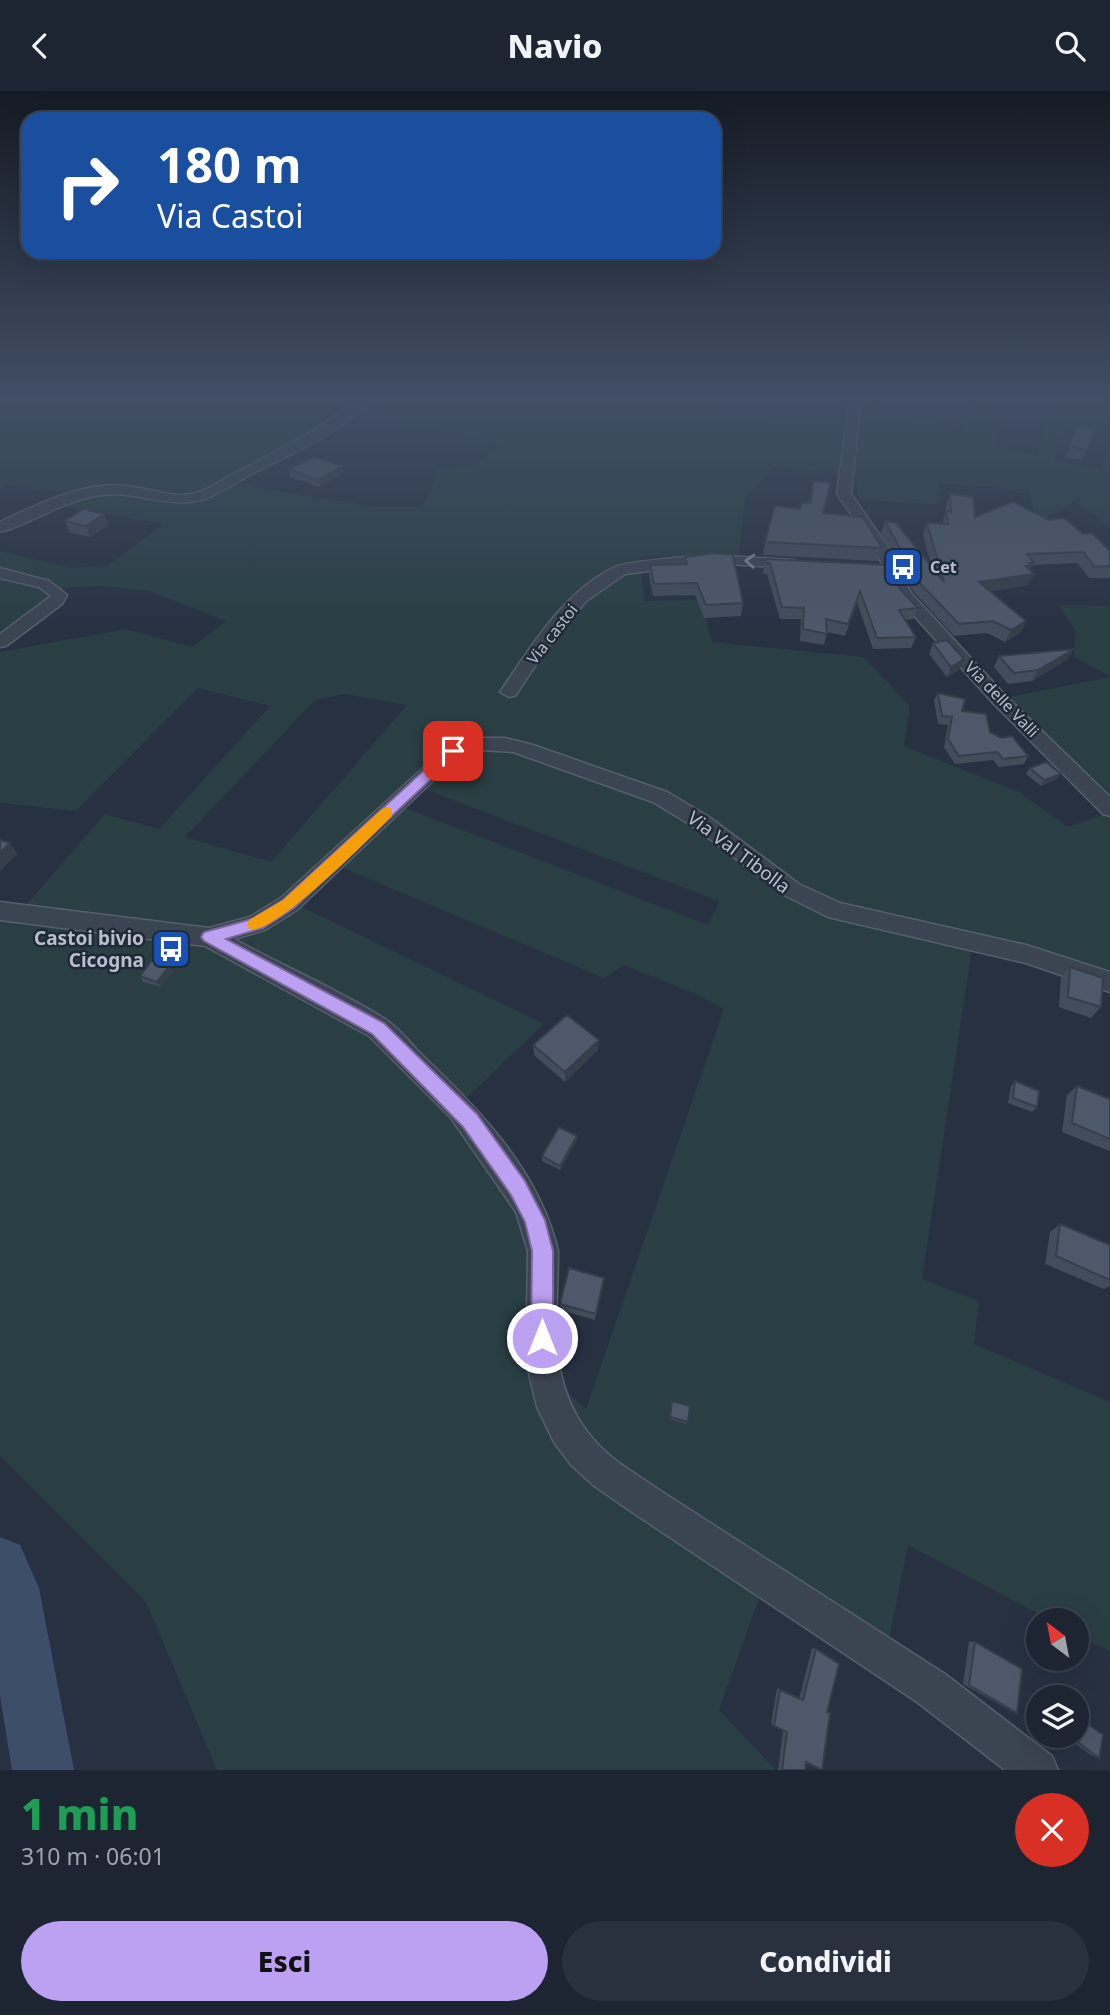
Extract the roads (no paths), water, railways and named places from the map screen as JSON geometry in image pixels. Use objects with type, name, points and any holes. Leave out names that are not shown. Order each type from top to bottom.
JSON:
[{"type":"street","points":[[0,528],[47,508],[101,490],[133,490],[189,500],[241,475]]},
{"type":"street","name":"Via delle Valli","points":[[846,475],[844,495],[881,547],[882,569],[999,699],[1110,809]]},
{"type":"street","name":"Via castoi","points":[[509,692],[541,645],[580,598],[621,570],[711,559],[812,565]]},
{"type":"street","points":[[0,573],[44,585],[59,595],[56,601],[0,642]]},
{"type":"street","name":"Via Val Tibolla","points":[[209,937],[250,926],[289,904],[453,751],[473,745],[505,744],[648,792],[685,811],[766,876],[814,903],[836,911],[1026,954],[1110,982]]},
{"type":"street","points":[[0,911],[209,937],[378,1028],[460,1109],[479,1132],[518,1188],[535,1220],[542,1251],[542,1361],[546,1386],[566,1430],[583,1453],[641,1498],[931,1688],[1038,1770]]},
{"type":"waterway","points":[[0,1565],[11,1588],[43,1770]]},
{"type":"place","name":"Cet","points":[[903,567]]},
{"type":"place","name":"Castoi bivio Cicogna","points":[[171,949]]}]
